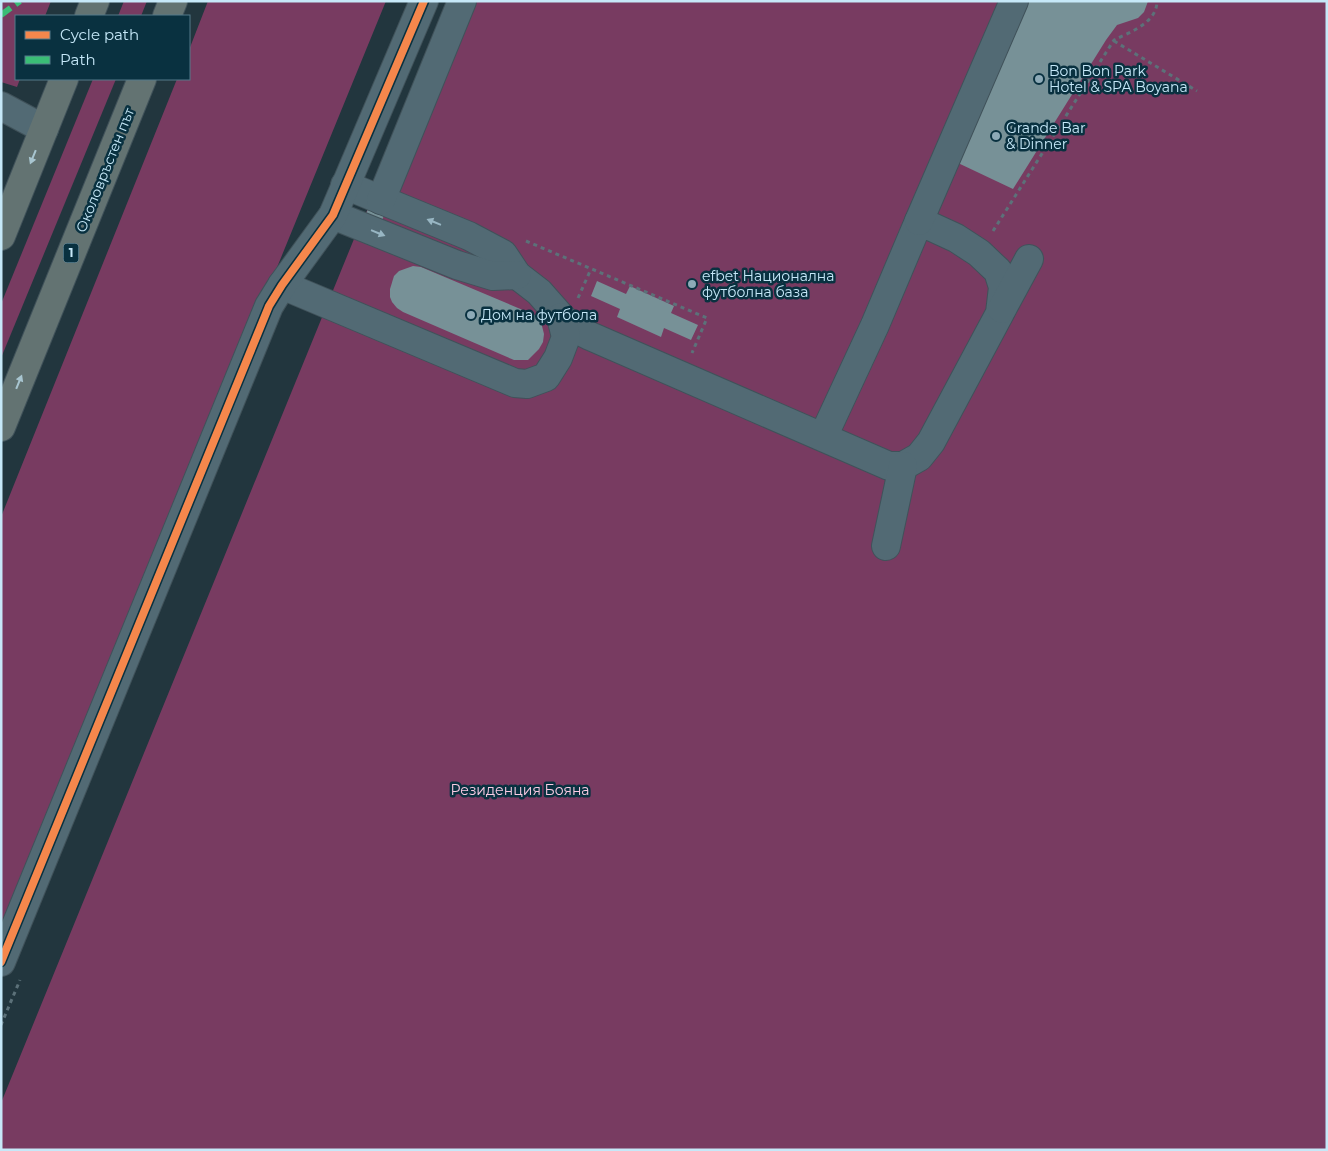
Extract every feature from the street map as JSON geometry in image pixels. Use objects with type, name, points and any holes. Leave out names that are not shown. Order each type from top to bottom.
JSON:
[{"type":"highway","points":[[89,15],[95,1]]},
{"type":"highway","points":[[167,15],[173,1]]},
{"type":"highway","points":[[1,236],[64,80]]},
{"type":"highway","name":"Околовръстен път","points":[[1,427],[142,80]]},
{"type":"street","points":[[1,962],[269,306],[333,215],[424,1]]},
{"type":"street","points":[[381,200],[462,1]]},
{"type":"street","points":[[823,437],[875,324],[1014,1]]},
{"type":"street","points":[[1,106],[44,129]]},
{"type":"street","points":[[345,185],[469,236],[503,254],[517,275],[539,292],[572,327],[889,466],[903,466],[919,457],[931,442],[1029,259]]},
{"type":"street","points":[[333,215],[458,265],[494,276],[517,275]]},
{"type":"street","points":[[919,221],[956,238],[979,253],[998,272],[1003,287],[1000,313]]},
{"type":"street","points":[[458,265],[469,236]]},
{"type":"street","points":[[282,285],[515,383],[527,384],[546,377],[558,358],[566,337],[561,317]]},
{"type":"street","points":[[886,546],[903,466]]},
{"type":"path","points":[[979,253],[1114,40],[1135,30],[1150,18],[1157,5],[1157,1]]},
{"type":"path","points":[[1114,40],[1197,91]]},
{"type":"path","points":[[520,239],[707,318],[682,376]]},
{"type":"green space","points":[[1,1],[51,1],[45,15],[15,15],[15,80],[20,80],[17,87],[1,82]]},
{"type":"green space","points":[[124,1],[147,1],[141,15],[118,15]]},
{"type":"green space","points":[[208,1],[386,1],[1,942],[1,517],[177,80],[190,80],[190,47]]},
{"type":"green space","name":"Резиденция Бояна","points":[[453,1],[1327,1],[1327,1150],[1,1150],[1,1103]]},
{"type":"green space","points":[[93,80],[116,80],[1,358],[1,304]]},
{"type":"building","points":[[1026,1],[1148,1],[1144,12],[1138,18],[1117,25],[1106,40],[1013,189],[958,163]]},
{"type":"building","points":[[370,204],[386,210],[380,226],[364,219]]},
{"type":"building","name":"Дом на футбола","points":[[413,266],[421,267],[537,316],[541,322],[544,334],[543,342],[539,349],[528,360],[514,360],[403,312],[392,302],[390,289],[394,276],[399,271]]},
{"type":"building","points":[[597,281],[626,294],[630,286],[674,306],[671,313],[698,325],[691,340],[664,328],[661,337],[617,317],[620,309],[591,296]]},
{"type":"marked path","points":[[1,15],[20,1]]},
{"type":"cycle path","points":[[1,962],[269,306],[333,215],[424,1]]},
{"type":"place","name":"Bon Bon Park Hotel & SPA Boyana","points":[[1039,79]]},
{"type":"place","name":"Grande Bar & Dinner","points":[[996,136]]},
{"type":"place","name":"efbet Национална футболна база","points":[[692,284]]},
{"type":"place","name":"Дом на футбола","points":[[471,315]]}]
